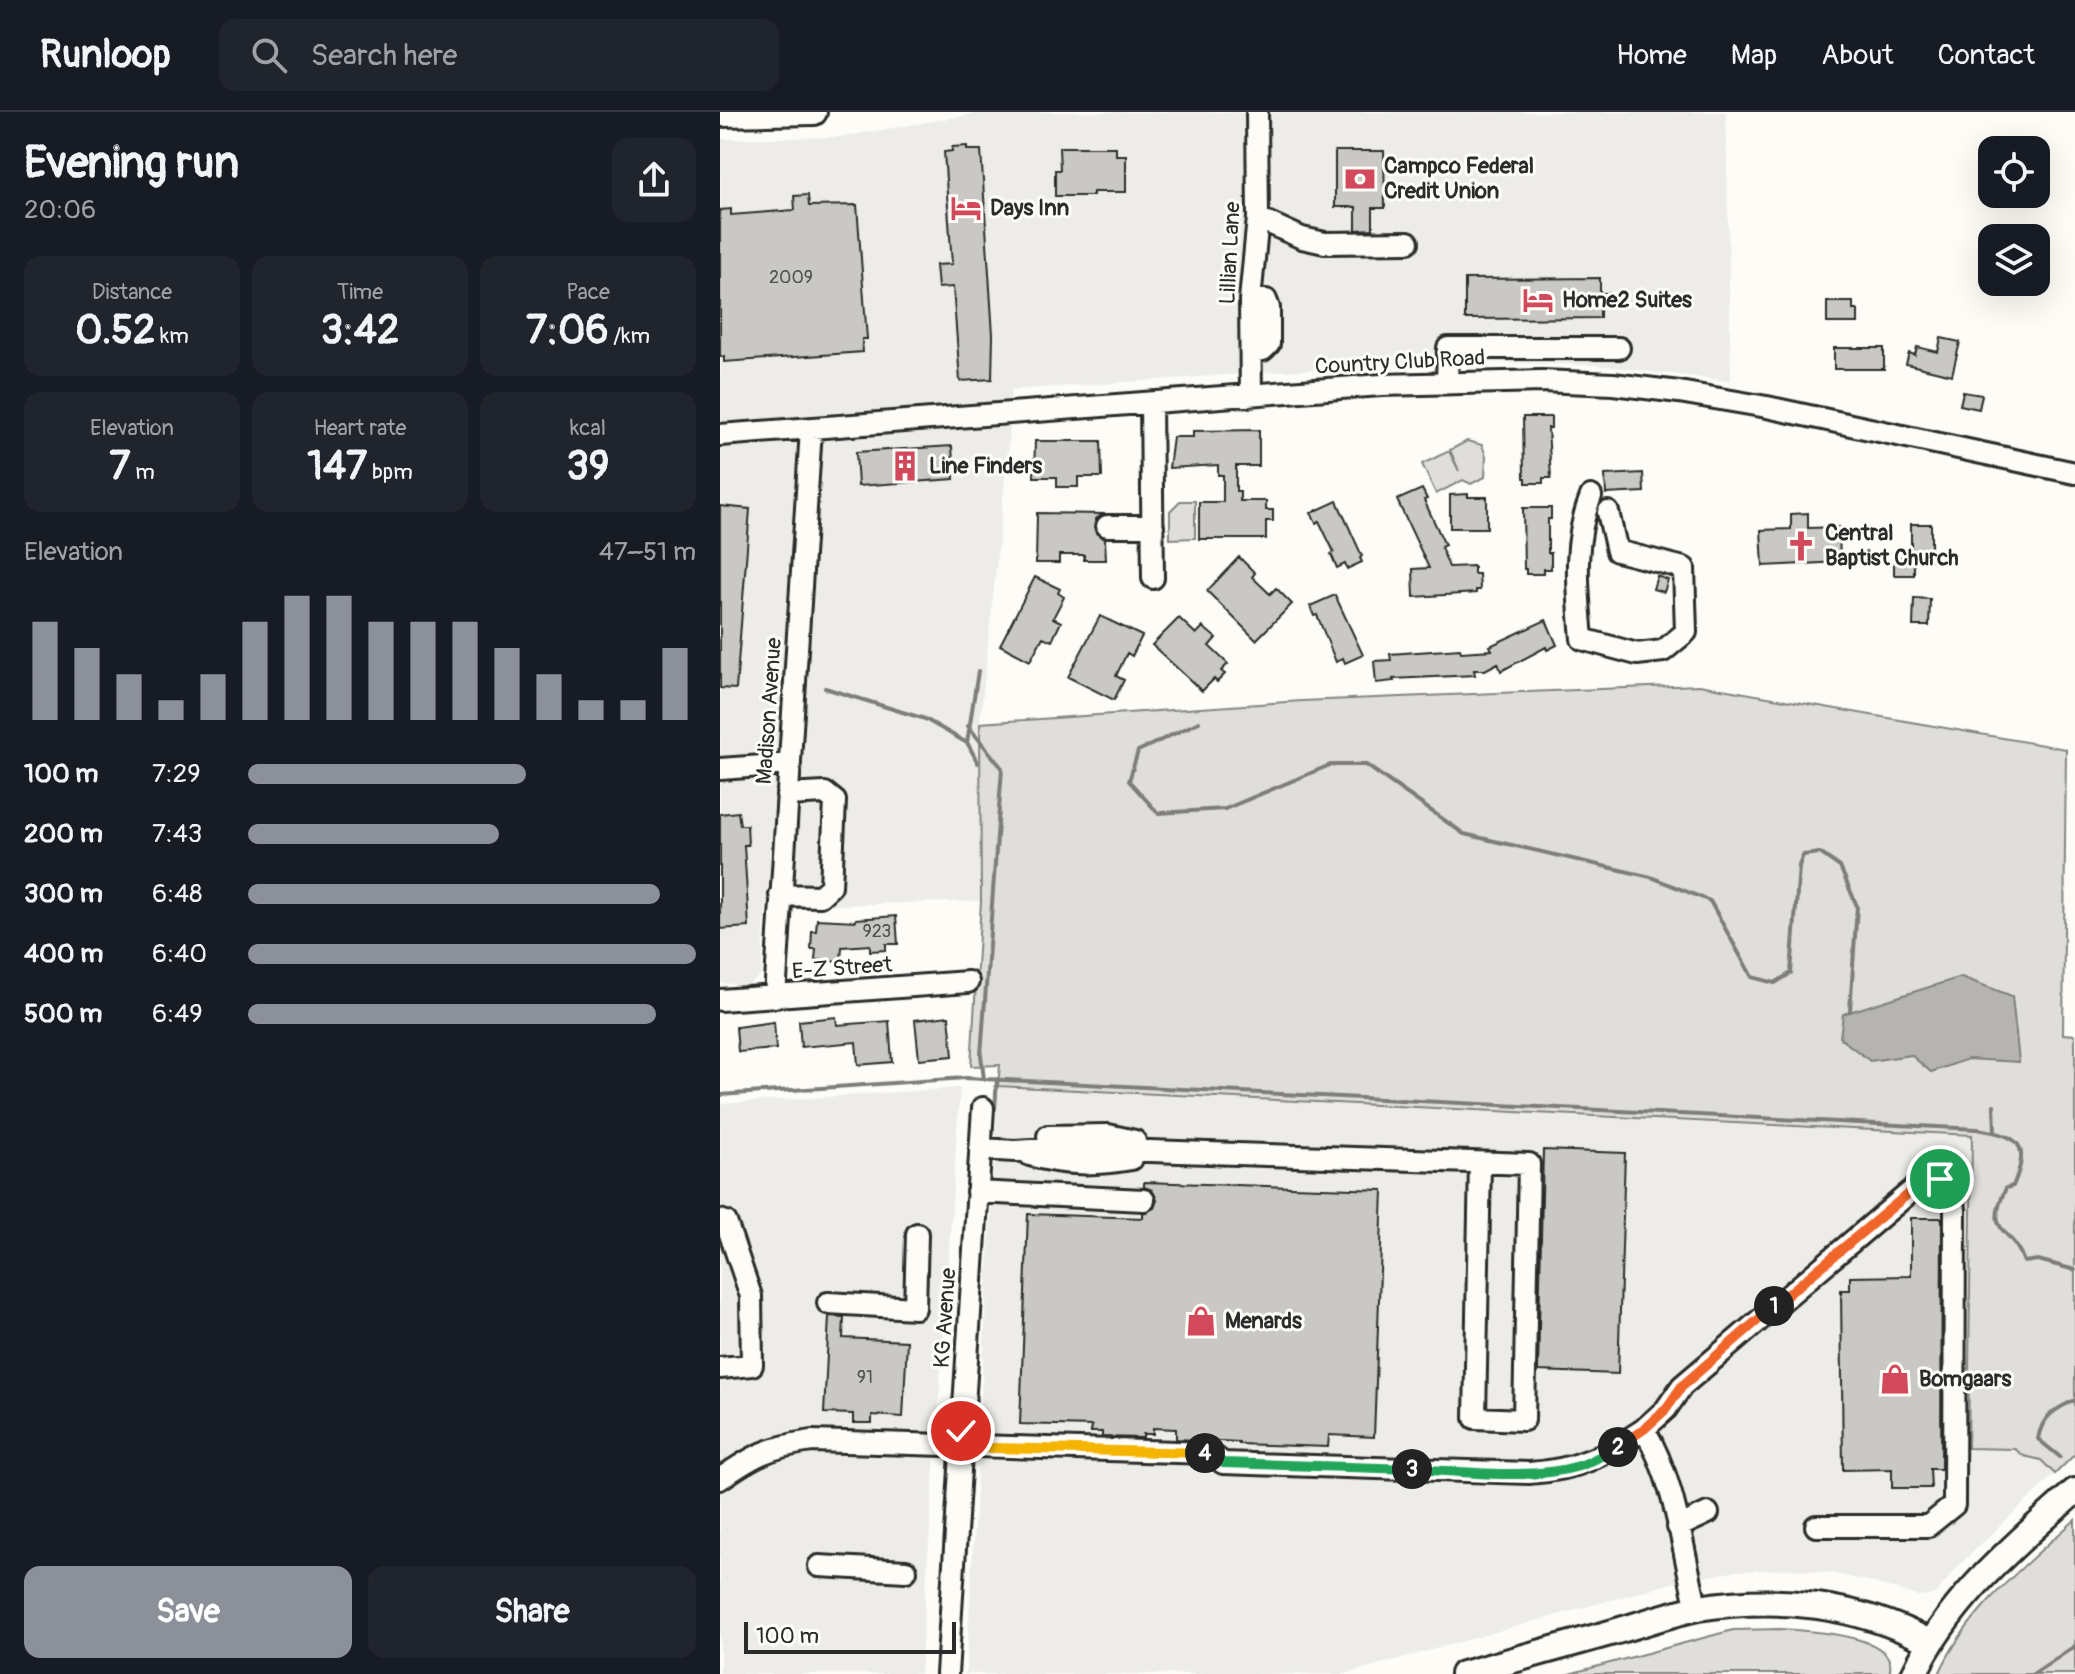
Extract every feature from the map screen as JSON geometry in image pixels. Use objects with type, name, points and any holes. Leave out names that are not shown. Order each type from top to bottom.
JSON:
[{"type":"main road","points":[[720,114],[814,112]]},
{"type":"main road","points":[[1914,1674],[1929,1642],[1959,1601],[1985,1573],[2075,1491]]},
{"type":"main road","points":[[1463,1674],[1697,1609],[1746,1603],[1811,1603],[1854,1612],[1911,1632],[1929,1642]]},
{"type":"street","name":"Lillian Lane","points":[[1251,396],[1250,300],[1258,218],[1257,112]]},
{"type":"street","points":[[1258,218],[1302,238],[1325,243],[1408,242]]},
{"type":"street","points":[[1447,383],[1448,348],[1619,348]]},
{"type":"street","name":"Country Club Road","points":[[720,435],[1381,385],[1590,383],[1679,392],[1767,407],[2075,473]]},
{"type":"street","points":[[1151,404],[1153,578]]},
{"type":"street","name":"Madison Avenue","points":[[775,997],[811,429]]},
{"type":"street","points":[[1591,496],[1580,522],[1577,581],[1582,639],[1637,654],[1663,651],[1686,632],[1684,568],[1617,551],[1608,512]]},
{"type":"street","points":[[1107,526],[1153,526]]},
{"type":"street","points":[[720,769],[790,764]]},
{"type":"street","points":[[780,895],[820,896],[831,886],[835,801],[825,793],[787,795]]},
{"type":"street","name":"E-Z Street","points":[[720,1000],[968,982]]},
{"type":"street","name":"KG Avenue","points":[[947,1674],[983,1108]]},
{"type":"street","points":[[1015,1151],[1048,1135],[1079,1134],[1108,1135],[1177,1151],[1529,1164],[1524,1420],[1475,1418],[1480,1163]]},
{"type":"street","points":[[980,1149],[1015,1151],[1052,1162],[1096,1165],[1177,1151]]},
{"type":"street","points":[[720,1479],[753,1456],[781,1446],[812,1441],[960,1448],[1210,1453],[1223,1463],[1557,1472],[1583,1465],[1644,1429],[1666,1409],[1692,1377],[1909,1193],[1925,1181],[1940,1179],[1952,1186],[1955,1210],[1954,1505],[1928,1526],[1816,1526]]},
{"type":"street","points":[[977,1192],[1144,1200]]},
{"type":"street","points":[[720,1220],[726,1222],[751,1296],[752,1365],[720,1368]]},
{"type":"street","points":[[915,1308],[917,1234]]},
{"type":"street","points":[[828,1303],[915,1308]]},
{"type":"street","points":[[844,1318],[897,1320],[915,1308]]},
{"type":"street","points":[[1644,1429],[1658,1452],[1697,1609]]},
{"type":"street","points":[[1678,1527],[1708,1513]]},
{"type":"street","points":[[819,1566],[906,1571]]},
{"type":"shaded area","points":[[986,112],[1726,112],[1731,381],[1594,365],[1431,361],[1011,390],[1010,430],[980,723],[981,901],[796,906],[766,904],[761,975],[748,985],[720,983],[720,139],[840,137]]},
{"type":"shaded area","points":[[1467,441],[1482,445],[1486,456],[1485,477],[1471,484],[1463,480],[1436,494],[1422,464],[1449,451],[1459,471],[1450,450]]},
{"type":"shaded area","points":[[1180,501],[1195,501],[1195,538],[1170,539],[1170,511]]},
{"type":"shaded area","points":[[1699,685],[2066,749],[2063,1034],[2075,1035],[2075,1454],[2055,1474],[2041,1460],[2024,1456],[2015,1449],[1968,1448],[1972,1135],[998,1086],[1000,1065],[971,1066],[981,901],[980,723],[1302,701]]},
{"type":"shaded area","points":[[1961,977],[2012,996],[2019,1062],[1968,1059],[1931,1072],[1911,1055],[1870,1061],[1840,1038],[1843,1014]]},
{"type":"shaded area","points":[[998,1086],[1972,1135],[1968,1448],[2015,1449],[2024,1456],[2041,1460],[2055,1474],[1961,1563],[1936,1593],[1928,1596],[1917,1596],[1832,1573],[1792,1569],[1736,1571],[1668,1584],[1345,1674],[966,1674]]},
{"type":"shaded area","points":[[960,1088],[920,1674],[720,1674],[720,1104]]},
{"type":"shaded area","points":[[2075,1520],[2075,1674],[1939,1674],[1951,1651],[1981,1609]]},
{"type":"shaded area","points":[[1781,1629],[1850,1637],[1868,1643],[1882,1650],[1889,1661],[1889,1674],[1569,1674],[1733,1630]]},
{"type":"building","name":"Days Inn","points":[[967,146],[967,150],[981,150],[993,335],[992,379],[960,381],[953,287],[938,288],[936,265],[952,264],[944,152],[952,151],[952,147]]},
{"type":"building","points":[[1059,147],[1116,147],[1116,155],[1126,155],[1126,192],[1055,196],[1055,170],[1060,170]]},
{"type":"building","name":"Campco Federal Credit Union","points":[[1335,151],[1384,151],[1385,208],[1373,208],[1373,229],[1356,230],[1356,207],[1335,207]]},
{"type":"building","points":[[808,195],[809,206],[857,205],[867,339],[862,339],[863,352],[724,362],[724,357],[720,357],[720,210],[731,209],[731,215],[795,210],[794,196]]},
{"type":"building","name":"Home2 Suites","points":[[1600,278],[1600,293],[1610,293],[1610,307],[1600,307],[1600,318],[1465,319],[1465,279]]},
{"type":"building","points":[[1827,302],[1853,302],[1853,310],[1858,310],[1858,323],[1827,323]]},
{"type":"building","points":[[1941,338],[1960,342],[1952,375],[1906,364],[1909,353],[1915,355],[1917,347],[1938,352]]},
{"type":"building","points":[[1834,348],[1884,348],[1884,369],[1834,369]]},
{"type":"building","points":[[1963,392],[1982,395],[1979,409],[1960,405]]},
{"type":"building","points":[[1523,417],[1551,417],[1551,428],[1548,428],[1551,478],[1543,478],[1543,483],[1526,483],[1524,478]]},
{"type":"building","points":[[1259,430],[1259,466],[1236,466],[1236,491],[1240,491],[1240,501],[1266,501],[1266,510],[1273,510],[1273,521],[1266,521],[1266,539],[1199,539],[1199,502],[1223,502],[1223,475],[1218,475],[1218,465],[1169,468],[1173,437],[1193,437],[1193,431]]},
{"type":"building","points":[[1035,441],[1101,441],[1102,477],[1078,477],[1078,487],[1057,487],[1057,477],[1034,477]]},
{"type":"building","name":"Line Finders","points":[[952,446],[954,479],[858,486],[856,452]]},
{"type":"building","points":[[1643,473],[1644,492],[1606,494],[1605,475]]},
{"type":"building","points":[[1422,489],[1445,545],[1441,547],[1449,567],[1474,566],[1474,574],[1479,574],[1480,590],[1476,593],[1414,597],[1413,569],[1429,568],[1397,500]]},
{"type":"building","points":[[1468,494],[1468,497],[1487,497],[1487,528],[1450,528],[1450,495]]},
{"type":"building","points":[[1337,501],[1362,556],[1362,562],[1347,569],[1345,564],[1337,568],[1331,554],[1334,552],[1319,521],[1316,523],[1311,513]]},
{"type":"building","points":[[720,506],[750,509],[736,689],[720,688]]},
{"type":"building","points":[[1523,508],[1551,508],[1548,553],[1551,553],[1551,569],[1543,569],[1543,574],[1526,574],[1524,569]]},
{"type":"building","points":[[1037,513],[1104,514],[1096,519],[1094,527],[1096,533],[1105,539],[1106,560],[1084,560],[1084,555],[1059,555],[1059,563],[1036,563]]},
{"type":"building","name":"Central Baptist Church","points":[[1808,513],[1808,528],[1839,527],[1840,562],[1763,566],[1761,530],[1791,529],[1791,514]]},
{"type":"building","points":[[1911,524],[1931,524],[1931,560],[1914,560],[1914,575],[1894,575],[1894,557],[1911,557]]},
{"type":"building","points":[[1239,557],[1255,573],[1252,577],[1270,594],[1276,588],[1292,604],[1256,640],[1207,591]]},
{"type":"building","points":[[1657,576],[1668,580],[1664,592],[1653,589]]},
{"type":"building","points":[[1035,577],[1060,589],[1058,593],[1064,597],[1053,618],[1061,622],[1052,641],[1043,637],[1030,661],[1000,645]]},
{"type":"building","points":[[1335,595],[1363,655],[1345,663],[1343,658],[1336,662],[1317,615],[1314,616],[1310,606]]},
{"type":"building","points":[[1914,598],[1930,599],[1929,626],[1913,626]]},
{"type":"building","points":[[1100,616],[1142,636],[1132,656],[1127,653],[1116,676],[1124,680],[1114,700],[1068,677]]},
{"type":"building","points":[[1179,618],[1196,634],[1203,627],[1216,638],[1209,646],[1228,664],[1221,671],[1225,674],[1217,682],[1214,679],[1202,691],[1152,645]]},
{"type":"building","points":[[1546,620],[1557,645],[1547,650],[1546,647],[1501,671],[1498,663],[1485,670],[1474,670],[1475,675],[1393,679],[1376,683],[1374,661],[1391,660],[1390,654],[1492,650],[1490,646]]},
{"type":"building","points":[[738,812],[740,825],[747,825],[748,845],[744,845],[749,927],[720,929],[720,814]]},
{"type":"building","points":[[896,916],[898,944],[886,944],[886,950],[870,951],[870,945],[842,947],[841,962],[815,960],[816,949],[811,949],[812,931],[816,931],[817,919],[856,921]]},
{"type":"building","points":[[949,1016],[953,1056],[919,1059],[915,1020]]},
{"type":"building","points":[[836,1017],[837,1025],[889,1021],[892,1062],[858,1065],[856,1042],[801,1047],[799,1021]]},
{"type":"building","points":[[774,1022],[776,1049],[738,1052],[736,1027]]},
{"type":"building","points":[[1543,1150],[1625,1153],[1618,1374],[1538,1371]]},
{"type":"building","name":"Menards","points":[[1144,1182],[1383,1190],[1374,1437],[1329,1435],[1328,1447],[1239,1444],[1176,1439],[1176,1429],[1153,1428],[1153,1434],[1143,1434],[1143,1438],[1102,1437],[1102,1432],[1091,1432],[1092,1426],[1020,1424],[1028,1214],[1143,1218],[1143,1213],[1154,1208],[1157,1200],[1152,1190],[1144,1187]]},
{"type":"building","name":"Bomgaars","points":[[1911,1218],[1942,1218],[1941,1469],[1930,1469],[1931,1488],[1892,1488],[1892,1469],[1843,1470],[1841,1290],[1850,1290],[1850,1277],[1911,1276]]},
{"type":"building","points":[[829,1316],[844,1317],[843,1338],[907,1341],[903,1417],[872,1415],[872,1423],[853,1423],[853,1414],[824,1413]]},
{"type":"waterway","points":[[825,688],[925,719],[967,743],[978,671]]},
{"type":"waterway","points":[[1199,722],[1138,751],[1129,781],[1158,813],[1225,809],[1330,765],[1366,765],[1464,834],[1651,877],[1710,901],[1752,977],[1775,983],[1791,973],[1799,866],[1803,855],[1820,853],[1840,867],[1857,906],[1850,1011]]},
{"type":"waterway","points":[[968,726],[1002,768],[981,1055],[984,1079]]},
{"type":"waterway","points":[[968,744],[978,763]]},
{"type":"waterway","points":[[720,1095],[965,1078],[1977,1129],[2012,1139],[2021,1151],[2013,1186],[2006,1188],[1997,1215],[1998,1223],[2019,1250],[2024,1262],[2038,1260],[2075,1270]]},
{"type":"waterway","points":[[995,1109],[997,1079]]},
{"type":"waterway","points":[[1994,1105],[1995,1132]]},
{"type":"waterway","points":[[2060,1457],[2038,1439],[2040,1431],[2050,1414],[2075,1400]]},
{"type":"waterway","points":[[2033,1674],[2075,1646]]},
{"type":"place","name":"Campco Federal Credit Union","points":[[1360,179]]},
{"type":"place","name":"Days Inn","points":[[966,208]]},
{"type":"place","name":"Home2 Suites","points":[[1538,300]]},
{"type":"place","name":"Line Finders","points":[[905,466]]},
{"type":"place","name":"Central Baptist Church","points":[[1801,546]]},
{"type":"place","name":"Menards","points":[[1201,1321]]},
{"type":"place","name":"Bomgaars","points":[[1895,1379]]},
{"type":"route","points":[[961,1431],[960,1448],[1210,1453],[1223,1463],[1557,1472],[1583,1465],[1644,1429],[1666,1409],[1682,1386],[1734,1340],[1909,1193],[1925,1181],[1940,1179]]}]
